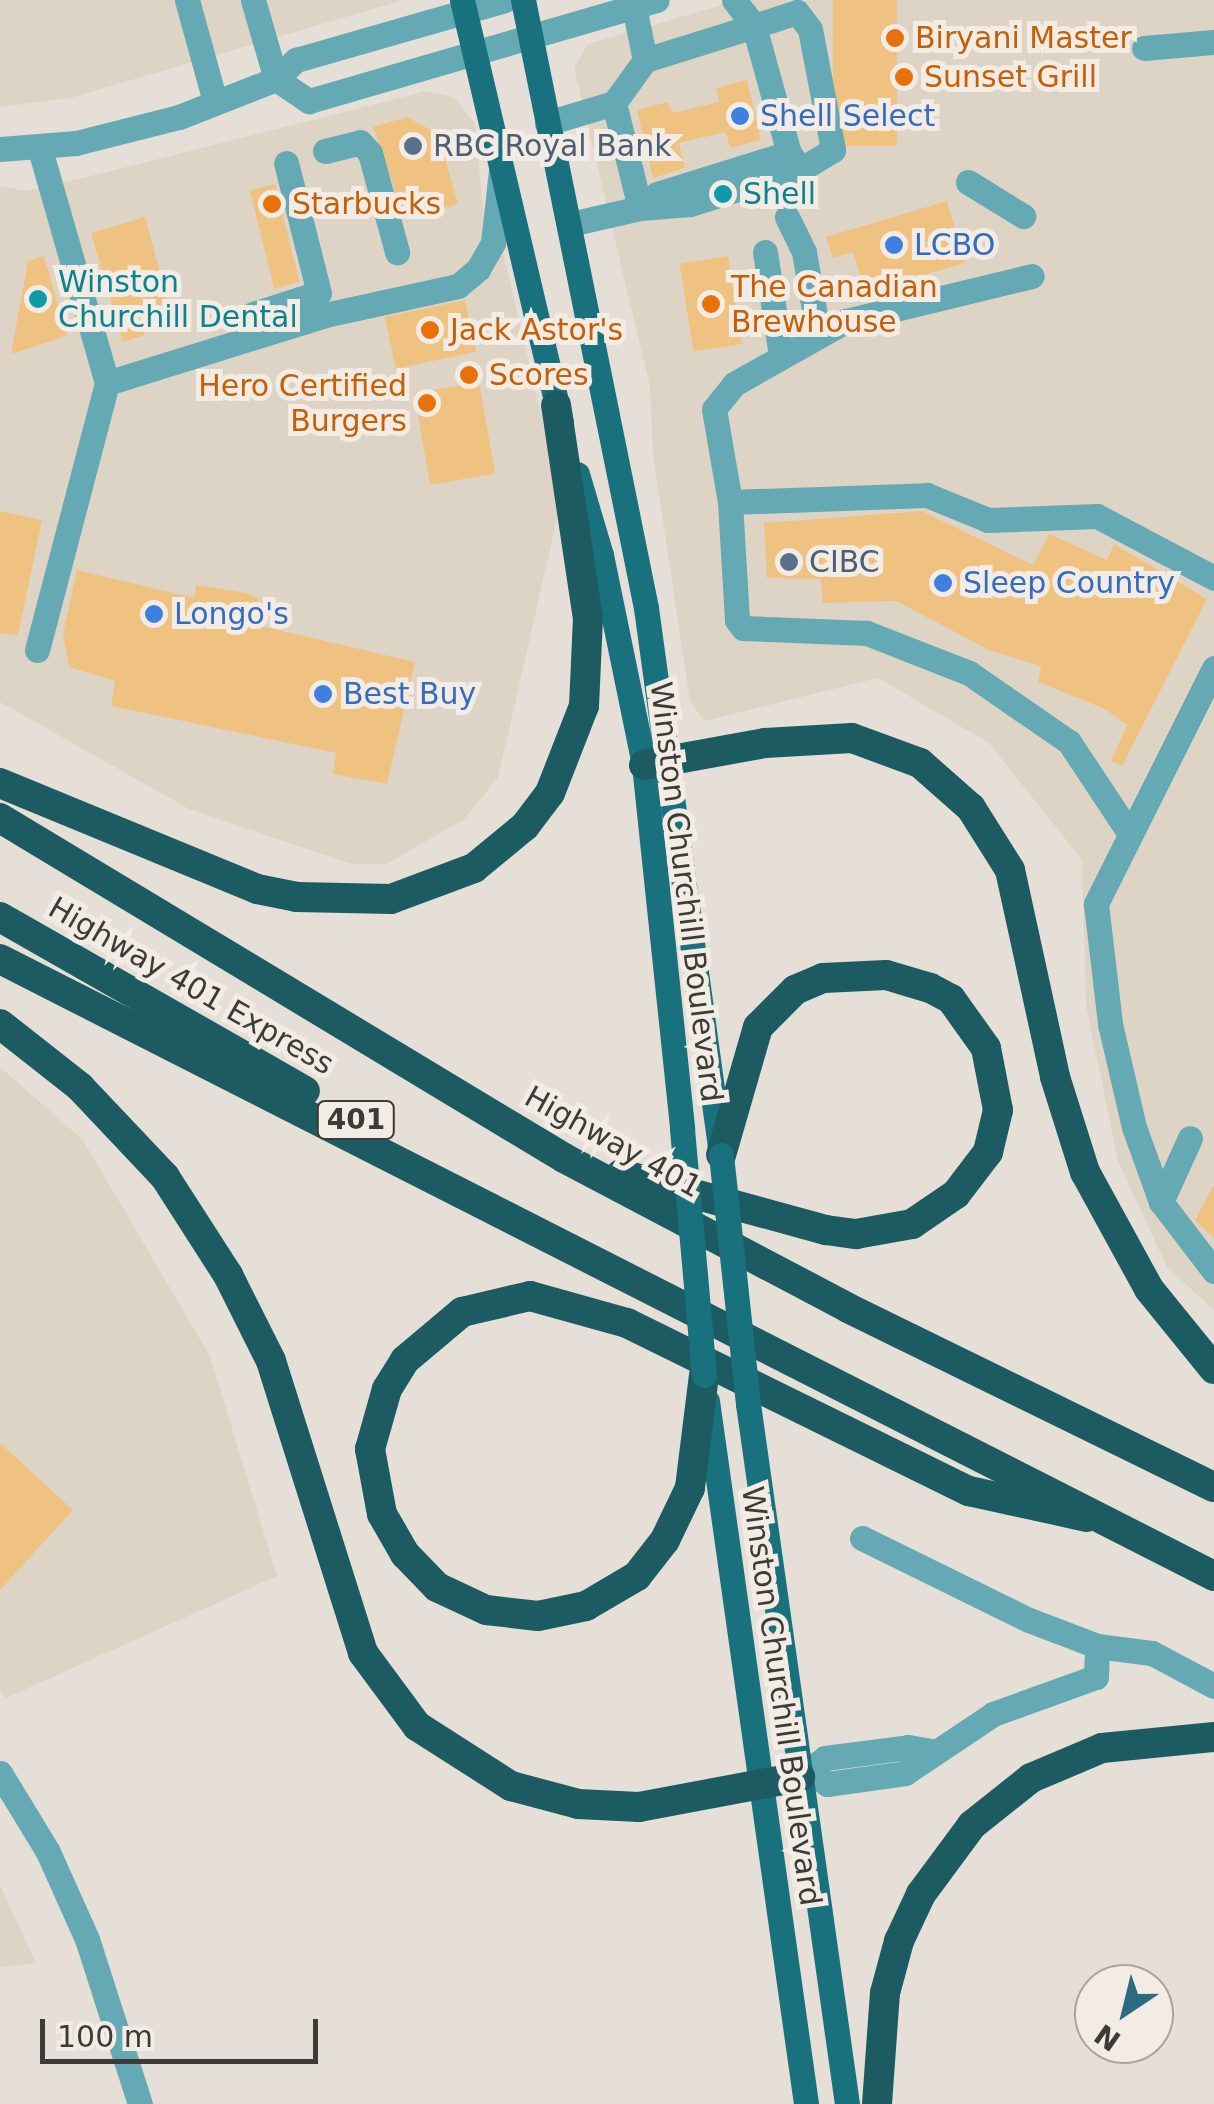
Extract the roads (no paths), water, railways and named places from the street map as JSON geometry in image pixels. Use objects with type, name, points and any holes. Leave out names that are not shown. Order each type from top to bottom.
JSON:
[{"type":"highway","points":[[0,783],[257,889],[297,898],[391,898],[474,868],[525,826],[550,793],[584,706],[588,619],[556,405]]},
{"type":"highway","points":[[658,763],[781,741],[852,738],[920,763],[971,808],[1010,870],[1055,1077],[1085,1172],[1149,1289],[1214,1369]]},
{"type":"highway","name":"Highway 401","points":[[0,818],[564,1158],[1214,1487]]},
{"type":"highway","name":"Highway 401 Express","points":[[0,917],[712,1323]]},
{"type":"highway","name":"401","points":[[0,959],[1088,1516],[1214,1576]]},
{"type":"highway","points":[[564,1158],[826,1230],[856,1234],[912,1224],[956,1194],[988,1152],[998,1110],[986,1048],[951,999],[930,988],[886,976],[823,978],[794,990],[758,1027],[721,1155]]},
{"type":"highway","points":[[0,1024],[80,1087],[165,1177],[228,1276],[270,1361],[363,1652],[417,1726],[510,1786],[578,1804],[639,1807],[758,1780],[806,1775]]},
{"type":"highway","points":[[704,1376],[690,1488],[665,1540],[636,1576],[586,1606],[538,1616],[486,1610],[438,1586],[405,1554],[382,1514],[370,1448],[387,1389],[405,1360],[462,1312],[530,1296],[627,1323],[969,1490],[1088,1516]]},
{"type":"highway","points":[[877,2104],[884,1993],[899,1941],[921,1894],[972,1825],[1031,1778],[1102,1748],[1214,1737]]},
{"type":"main road","name":"Winston Churchill Boulevard","points":[[523,0],[570,224],[721,1155],[748,1404],[806,1775],[846,2104]]},
{"type":"main road","name":"Winston Churchill Boulevard","points":[[463,6],[556,405],[658,763],[682,1130],[704,1376],[806,2104]]},
{"type":"street","points":[[187,0],[214,98]]},
{"type":"street","points":[[253,0],[276,79],[309,101],[646,3],[646,60]]},
{"type":"street","points":[[0,149],[40,150],[179,117],[214,98],[276,79],[296,60],[463,6],[505,0]]},
{"type":"street","points":[[734,0],[754,26],[795,161]]},
{"type":"street","points":[[547,123],[614,103],[646,60],[797,12],[810,29],[835,138],[826,160],[795,161],[657,194],[640,208],[570,224]]},
{"type":"street","points":[[1144,48],[1214,42]]},
{"type":"street","points":[[614,103],[640,208]]},
{"type":"street","points":[[325,151],[360,142],[370,153],[397,252]]},
{"type":"street","points":[[36,650],[107,383],[40,150]]},
{"type":"street","points":[[254,314],[319,293],[286,163]]},
{"type":"street","points":[[107,383],[389,300],[458,286],[478,269],[493,243],[501,171]]},
{"type":"street","points":[[968,182],[1023,216]]},
{"type":"street","points":[[787,217],[804,252],[818,332]]},
{"type":"street","points":[[765,252],[782,356]]},
{"type":"street","points":[[1032,276],[818,332],[716,401],[730,502],[737,620],[744,628],[867,633],[969,673],[1069,742],[1128,831]]},
{"type":"street","points":[[730,502],[927,495],[988,520],[1096,516],[1214,578]]},
{"type":"street","points":[[1214,668],[1128,831],[1096,904],[1096,932],[1117,1058],[1161,1202],[1214,1270]]},
{"type":"street","points":[[1161,1202],[1190,1138]]},
{"type":"street","points":[[862,1538],[1097,1646],[1152,1653],[1214,1686]]},
{"type":"street","points":[[806,1775],[826,1784],[905,1773],[993,1714],[1096,1678],[1097,1646]]},
{"type":"street","points":[[0,1773],[48,1852],[87,1938],[140,2104]]},
{"type":"place","name":"Biryani Master","points":[[895,38]]},
{"type":"place","name":"Sunset Grill","points":[[904,77]]},
{"type":"place","name":"Shell Select","points":[[740,116]]},
{"type":"place","name":"RBC Royal Bank","points":[[413,146]]},
{"type":"place","name":"Shell","points":[[723,194]]},
{"type":"place","name":"Starbucks","points":[[272,204]]},
{"type":"place","name":"LCBO","points":[[894,245]]},
{"type":"place","name":"Winston Churchill Dental","points":[[38,299]]},
{"type":"place","name":"The Canadian Brewhouse","points":[[711,304]]},
{"type":"place","name":"Jack Astor's","points":[[430,330]]},
{"type":"place","name":"Scores","points":[[469,375]]},
{"type":"place","name":"Hero Certified Burgers","points":[[427,403]]},
{"type":"place","name":"CIBC","points":[[789,562]]},
{"type":"place","name":"Sleep Country","points":[[943,583]]},
{"type":"place","name":"Longo's","points":[[154,614]]},
{"type":"place","name":"Best Buy","points":[[323,694]]}]
